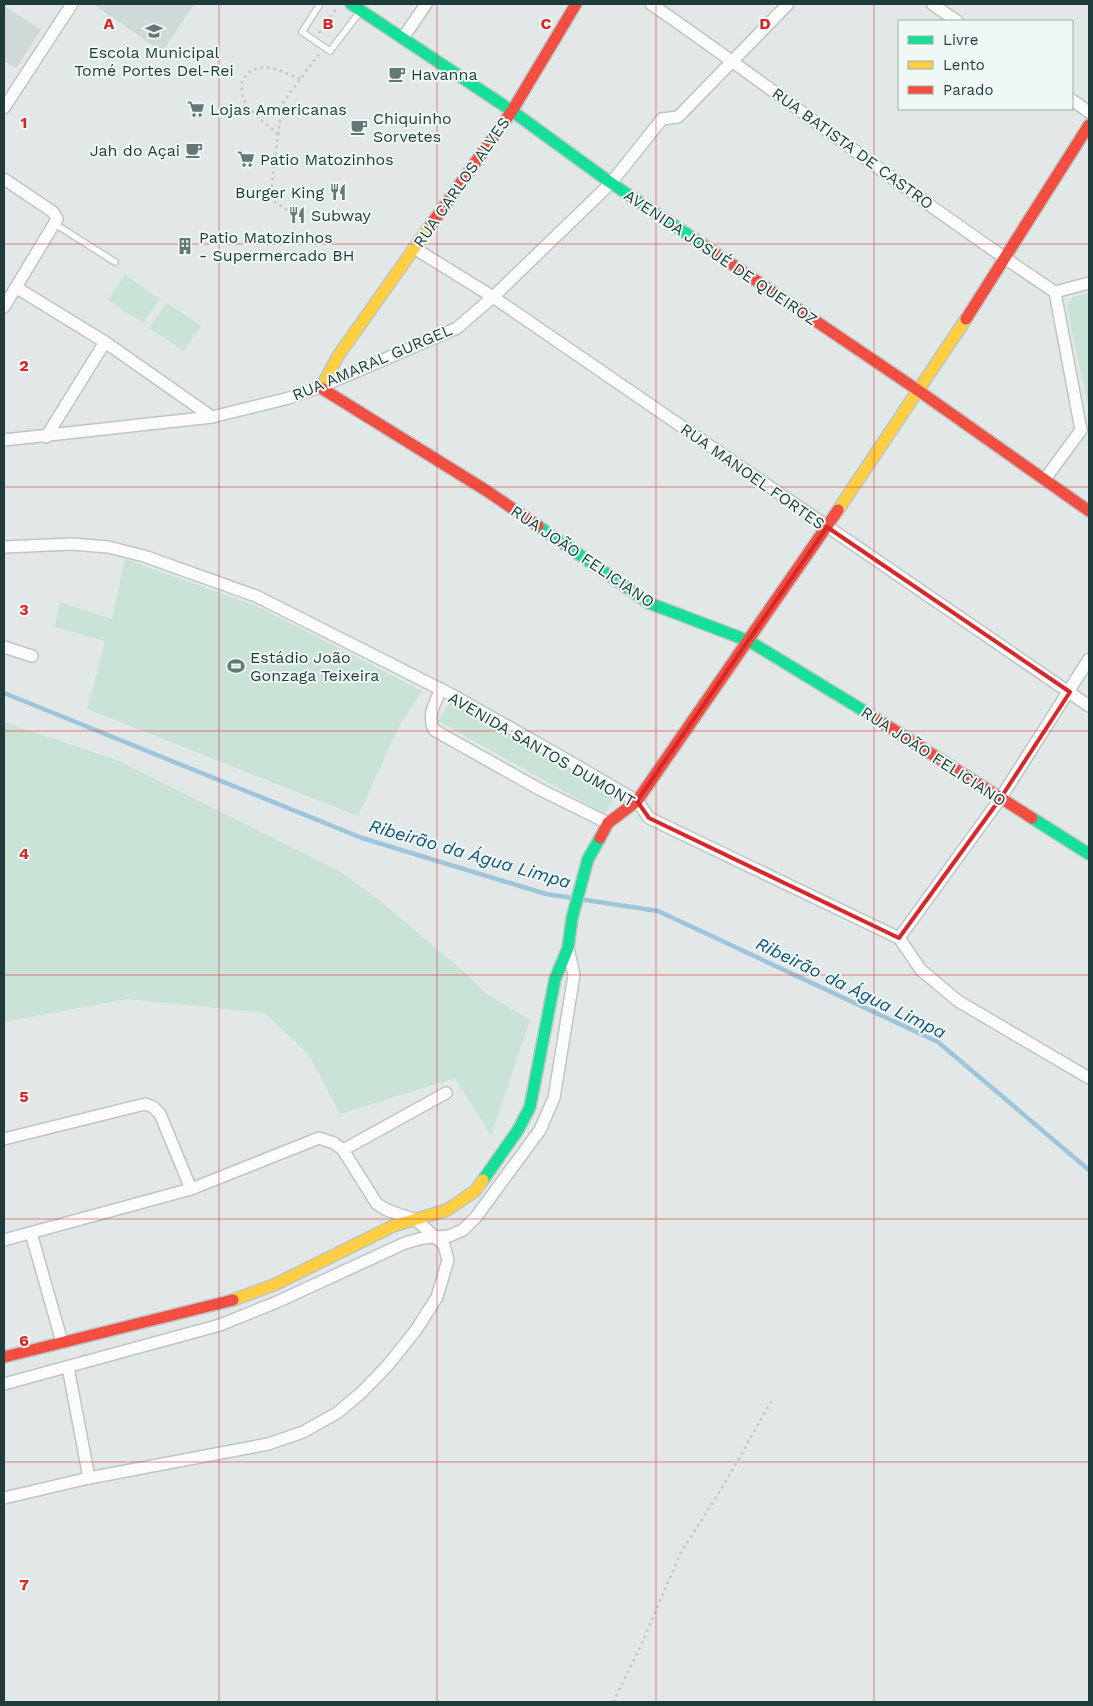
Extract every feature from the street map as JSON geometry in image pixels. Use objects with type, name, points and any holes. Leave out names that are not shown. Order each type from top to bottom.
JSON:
[{"type":"street","points":[[4,108],[72,4]]},
{"type":"street","points":[[403,38],[426,4]]},
{"type":"street","name":"RUA CARLOS ALVES","points":[[320,387],[338,356],[512,111],[576,4]]},
{"type":"street","name":"RUA BATISTA DE CASTRO","points":[[651,4],[733,60],[1006,259],[1055,292]]},
{"type":"street","name":"RUA AMARAL GURGEL","points":[[4,440],[46,437],[212,417],[289,398],[320,387],[457,328],[493,297],[611,183],[662,119],[678,117],[788,4]]},
{"type":"street","points":[[932,4],[956,20]]},
{"type":"street","name":"AVENIDA JOSUÉ DE QUEIROZ","points":[[356,7],[512,111],[611,183],[919,391],[1089,511]]},
{"type":"street","points":[[1073,101],[1089,112]]},
{"type":"street","points":[[4,1357],[221,1304],[276,1284],[393,1226],[447,1210],[475,1192],[518,1130],[530,1106],[555,979],[568,948],[572,918],[588,859],[608,823],[637,800],[749,641],[1006,259],[1089,125]]},
{"type":"street","points":[[4,179],[53,212],[57,219],[4,307]]},
{"type":"street","name":"RUA MANOEL FORTES","points":[[414,248],[493,297],[1089,706]]},
{"type":"street","points":[[1045,479],[1085,429],[1055,292],[1089,283]]},
{"type":"street","points":[[17,288],[105,342],[212,417]]},
{"type":"street","points":[[46,437],[105,342]]},
{"type":"street","name":"RUA JOÃO FELICIANO","points":[[320,387],[487,491],[649,603],[749,641],[872,716],[1089,854]]},
{"type":"street","name":"AVENIDA SANTOS DUMONT","points":[[4,546],[72,544],[108,547],[144,556],[256,596],[441,690],[637,800],[649,818],[899,938],[921,970],[958,1001],[1088,1075]]},
{"type":"street","points":[[4,647],[32,656]]},
{"type":"street","points":[[899,938],[1000,799],[1070,692],[1089,659]]},
{"type":"street","points":[[441,690],[431,712],[430,722],[434,730],[539,790],[608,823]]},
{"type":"street","points":[[4,1384],[220,1326],[405,1243],[437,1236],[449,1236],[463,1230],[476,1218],[540,1130],[554,1098],[574,975],[568,948]]},
{"type":"street","points":[[343,1150],[446,1093]]},
{"type":"street","points":[[4,1139],[145,1104],[153,1107],[160,1114],[191,1189]]},
{"type":"street","points":[[4,1240],[191,1189],[319,1138],[327,1140],[343,1150],[377,1204],[387,1210],[416,1220],[437,1236],[444,1244],[448,1260],[437,1297],[416,1330],[388,1365],[362,1392],[336,1413],[303,1432],[268,1444],[89,1478],[4,1498]]},
{"type":"street","points":[[31,1233],[62,1342]]},
{"type":"street","points":[[68,1367],[89,1478]]},
{"type":"lane","points":[[320,4],[302,32],[330,51],[356,7]]},
{"type":"lane","points":[[55,224],[116,262]]},
{"type":"path","points":[[287,210],[270,199],[282,104],[319,54],[319,34],[340,4]]},
{"type":"path","points":[[278,134],[257,115],[242,96],[242,82],[250,71],[260,66],[276,69],[300,80]]},
{"type":"path","points":[[613,1702],[639,1650],[680,1554],[725,1483],[772,1400]]},
{"type":"highlighted area","points":[[827,527],[1070,692],[1000,799],[899,938],[649,818],[637,801]]},
{"type":"shaded area","name":"Escola Municipal Tomé Portes Del-Rei","points":[[93,4],[194,4],[162,52]]},
{"type":"shaded area","points":[[4,6],[41,30],[16,68],[4,61]]},
{"type":"green space","points":[[125,275],[160,299],[143,323],[108,300]]},
{"type":"green space","points":[[1089,293],[1089,411],[1067,306],[1073,297]]},
{"type":"green space","points":[[167,303],[201,326],[184,351],[149,328]]},
{"type":"green space","name":"Estádio João Gonzaga Teixeira","points":[[125,559],[254,605],[422,691],[400,724],[358,816],[87,709],[105,641],[55,627],[60,602],[112,619]]},
{"type":"green space","points":[[451,701],[615,797],[605,814],[438,721]]},
{"type":"green space","points":[[4,722],[119,761],[336,869],[374,896],[462,970],[485,993],[530,1020],[491,1135],[455,1078],[340,1114],[309,1055],[265,1013],[126,999],[4,1022]]},
{"type":"waterway","name":"Ribeirão da Água Limpa","points":[[4,693],[362,838],[546,894],[658,911],[938,1042],[1089,1170]]},
{"type":"traffic: fast","points":[[351,4],[512,111],[611,183],[705,246]]},
{"type":"traffic: fast","points":[[538,526],[649,603],[749,641],[869,714]]},
{"type":"traffic: fast","points":[[1032,818],[1089,854]]},
{"type":"traffic: fast","points":[[483,1180],[518,1130],[530,1107],[555,979],[568,948],[572,918],[588,859],[600,838]]},
{"type":"traffic: slow","points":[[321,388],[338,356],[430,226]]},
{"type":"traffic: slow","points":[[838,510],[966,319]]},
{"type":"traffic: slow","points":[[233,1300],[276,1284],[393,1226],[447,1210],[475,1191],[483,1180]]},
{"type":"traffic: jam","points":[[430,226],[512,111],[576,4]]},
{"type":"traffic: jam","points":[[966,319],[1089,125]]},
{"type":"traffic: jam","points":[[705,246],[919,391],[1089,511]]},
{"type":"traffic: jam","points":[[321,388],[487,491],[538,526]]},
{"type":"traffic: jam","points":[[600,838],[608,823],[637,801],[838,510]]},
{"type":"traffic: jam","points":[[869,714],[1032,818]]},
{"type":"traffic: jam","points":[[4,1357],[233,1300]]},
{"type":"place","name":"Escola Municipal Tomé Portes Del-Rei","points":[[154,31]]},
{"type":"place","name":"Havanna","points":[[397,74]]},
{"type":"place","name":"Lojas Americanas","points":[[196,109]]},
{"type":"place","name":"Chiquinho Sorvetes","points":[[359,127]]},
{"type":"place","name":"Jah do Açai","points":[[194,150]]},
{"type":"place","name":"Patio Matozinhos","points":[[246,159]]},
{"type":"place","name":"Burger King","points":[[338,192]]},
{"type":"place","name":"Subway","points":[[297,215]]},
{"type":"place","name":"Patio Matozinhos - Supermercado BH","points":[[185,246]]},
{"type":"place","name":"Estádio João Gonzaga Teixeira","points":[[236,666]]}]
